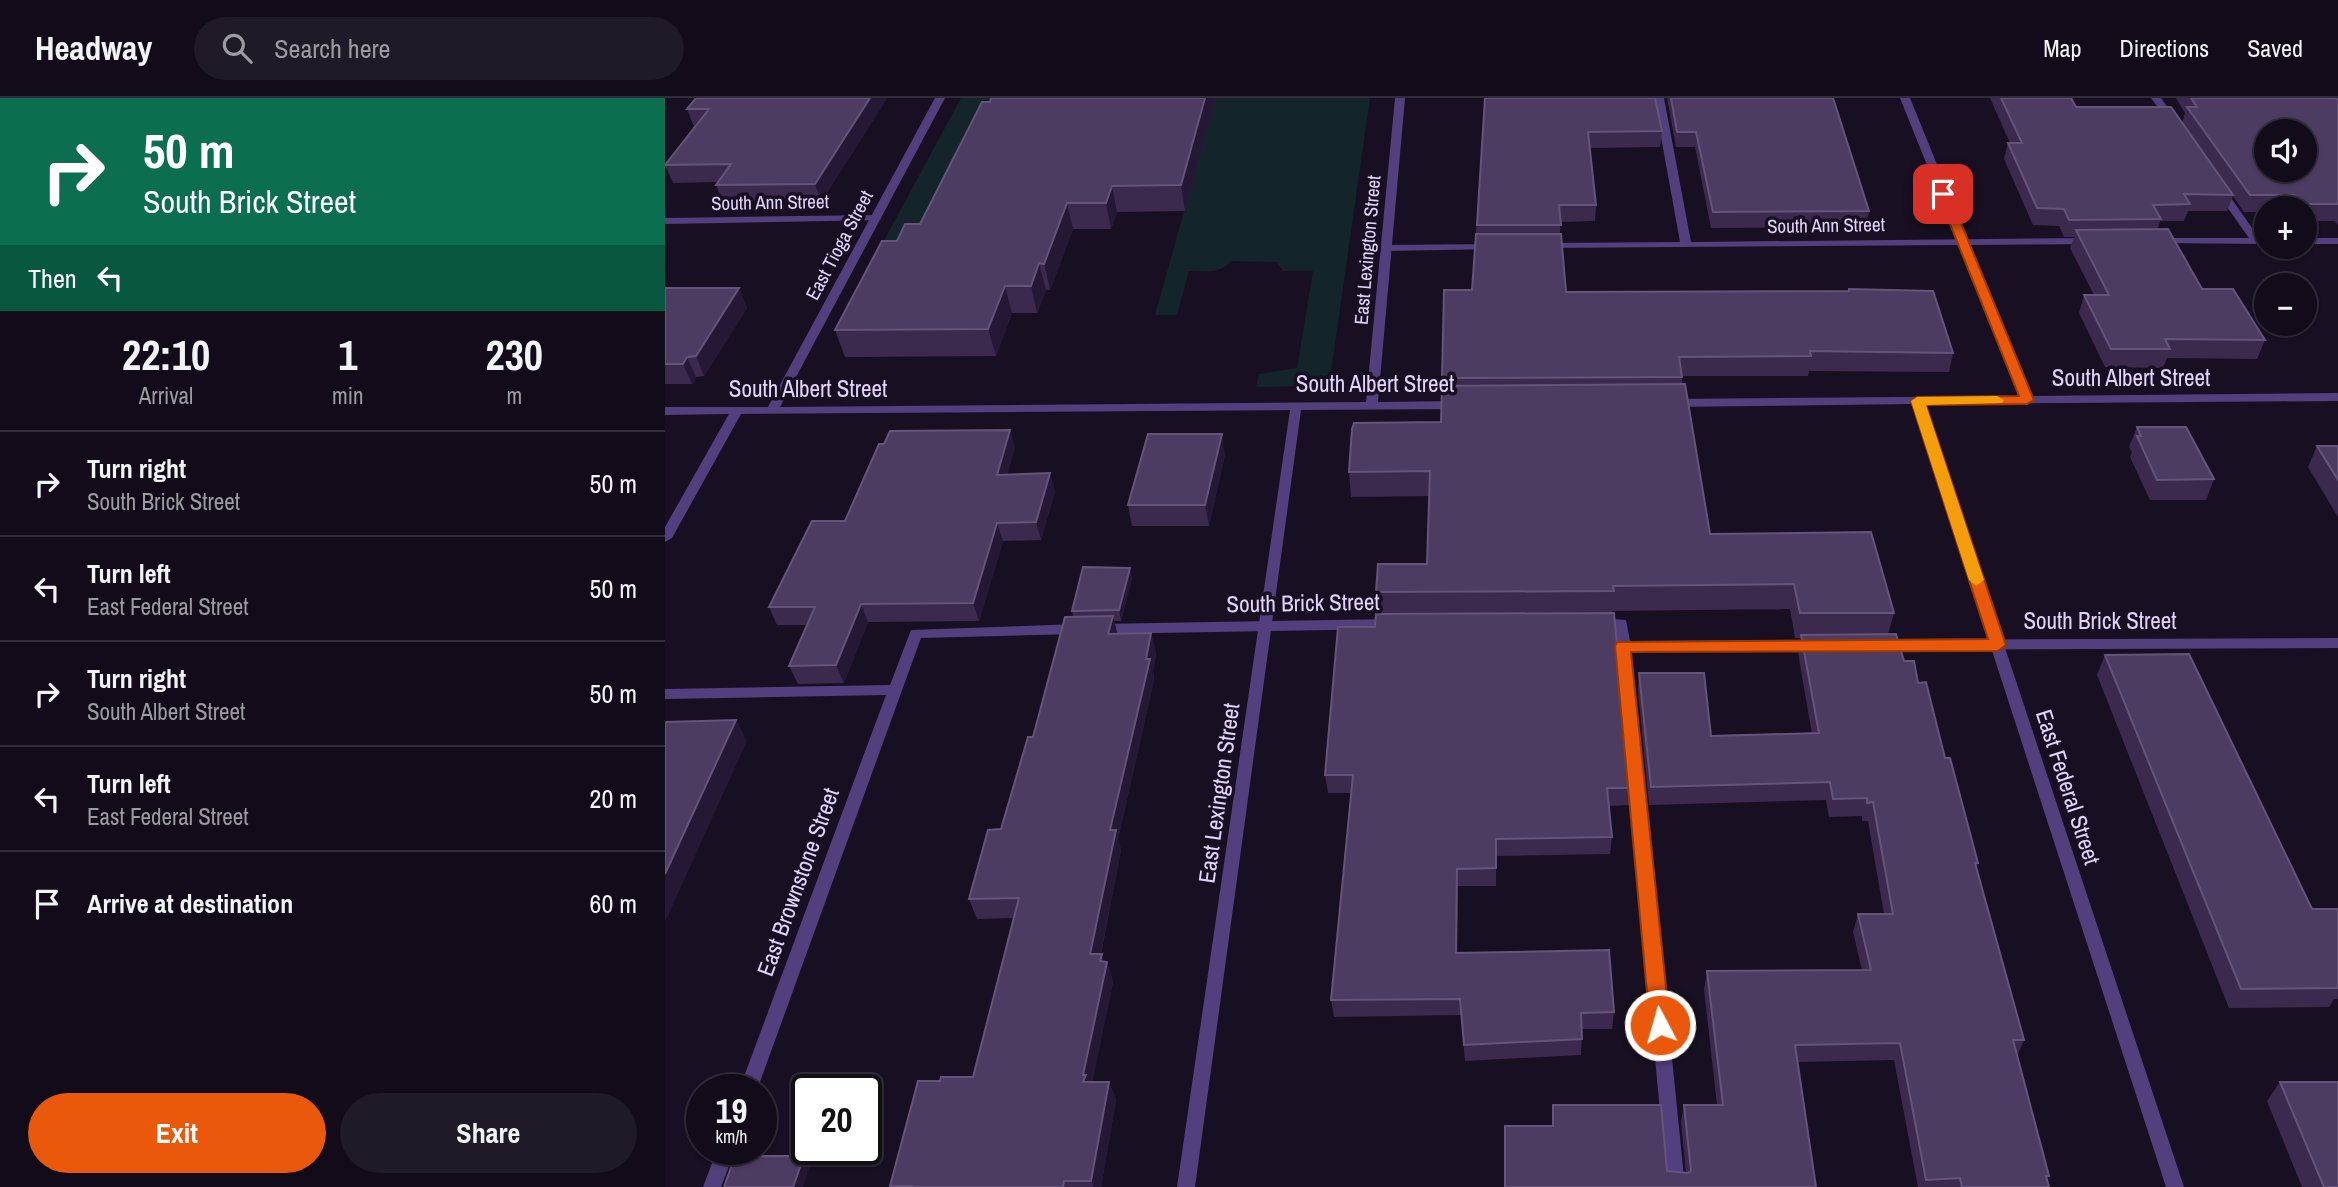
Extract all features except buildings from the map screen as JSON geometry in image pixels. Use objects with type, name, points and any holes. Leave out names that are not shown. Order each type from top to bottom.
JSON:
[{"type":"street","name":"East Tioga Street","points":[[772,411],[940,98]]},
{"type":"street","name":"East Lexington Street","points":[[1372,405],[1400,98]]},
{"type":"street","points":[[1659,98],[1686,244]]},
{"type":"street","points":[[1905,98],[2027,400]]},
{"type":"street","points":[[2156,98],[2179,131]]},
{"type":"street","points":[[2217,186],[2254,232]]},
{"type":"street","name":"South Ann Street","points":[[665,221],[876,218]]},
{"type":"street","name":"South Ann Street","points":[[1536,246],[2107,241]]},
{"type":"street","points":[[2148,241],[2254,241]]},
{"type":"street","points":[[2317,241],[2338,241]]},
{"type":"street","points":[[1386,248],[1509,247]]},
{"type":"street","name":"South Albert Street","points":[[1652,403],[2338,397]]},
{"type":"street","name":"East Federal Street","points":[[1917,401],[2175,1187]]},
{"type":"street","name":"South Albert Street","points":[[665,411],[1470,405]]},
{"type":"street","name":"East Lexington Street","points":[[1186,1187],[1296,406]]},
{"type":"street","points":[[665,538],[737,411]]},
{"type":"street","points":[[1580,624],[1621,623],[1676,1187]]},
{"type":"street","name":"South Brick Street","points":[[895,690],[916,633],[1402,624]]},
{"type":"street","name":"South Brick Street","points":[[1873,645],[2338,643]]},
{"type":"street","points":[[1623,646],[1831,645]]},
{"type":"street","points":[[665,694],[895,690]]},
{"type":"street","name":"East Brownstone Street","points":[[754,1074],[895,690]]},
{"type":"street","points":[[712,1187],[720,1165]]},
{"type":"shaded area","points":[[961,98],[1041,98],[928,251],[873,261]]},
{"type":"shaded area","points":[[1216,98],[1370,98],[1329,386],[1256,387],[1259,374],[1297,368],[1313,271],[1283,271],[1277,262],[1231,261],[1217,270],[1189,271],[1177,315],[1155,315]]},
{"type":"slow traffic","points":[[1976,580],[1917,401],[1997,400]]},
{"type":"route","points":[[1660,1025],[1623,646],[1998,645],[1917,401],[2027,400],[1943,194]]}]
